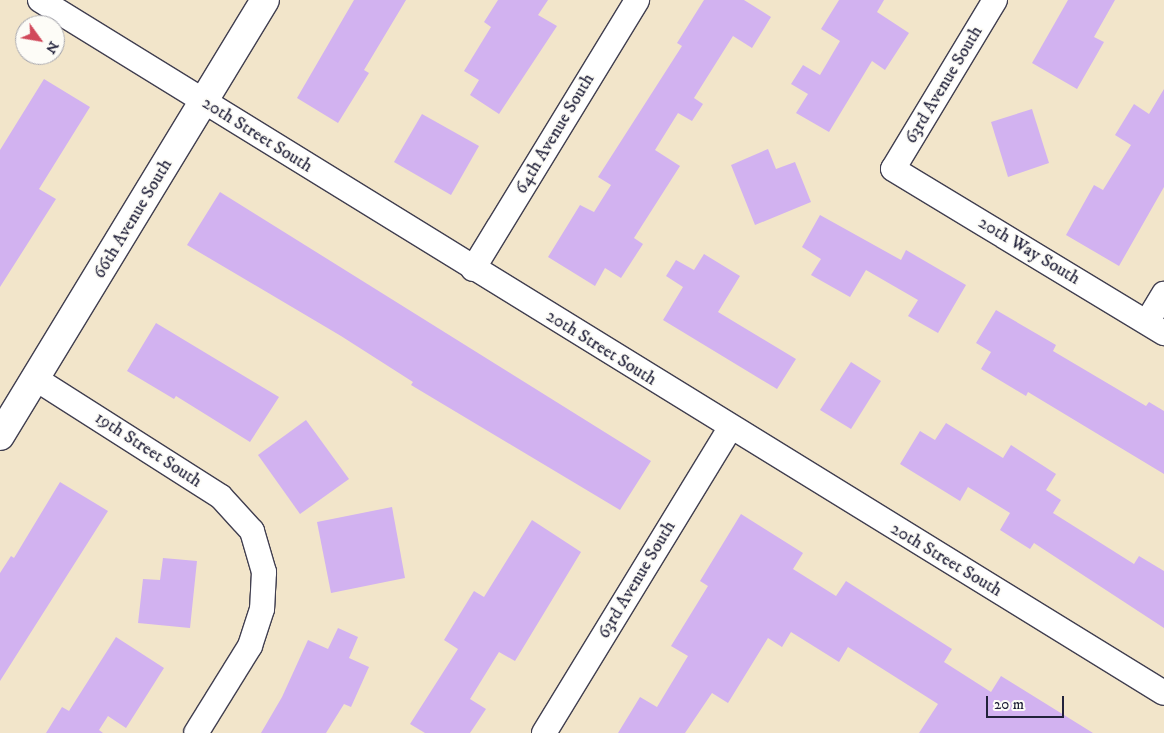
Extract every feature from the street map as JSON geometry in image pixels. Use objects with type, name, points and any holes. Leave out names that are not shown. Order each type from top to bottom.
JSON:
[{"type":"street","name":"20th Street South","points":[[40,0],[730,428],[1164,693]]},
{"type":"street","name":"66th Avenue South","points":[[0,436],[265,0]]},
{"type":"street","name":"64th Avenue South","points":[[473,269],[637,0]]},
{"type":"street","name":"63rd Avenue South","points":[[893,169],[994,0]]},
{"type":"street","name":"20th Way South","points":[[893,169],[1155,328]]},
{"type":"street","points":[[1155,328],[1164,294]]},
{"type":"street","name":"19th Street South","points":[[36,379],[221,497],[252,531],[264,572],[262,609],[250,646],[196,733]]},
{"type":"street","name":"63rd Avenue South","points":[[544,733],[730,428]]},
{"type":"building","points":[[354,0],[406,0],[364,70],[369,73],[338,123],[297,98]]},
{"type":"building","points":[[498,0],[548,0],[538,15],[557,26],[499,114],[470,95],[479,80],[464,71],[491,27],[484,22]]},
{"type":"building","points":[[704,0],[744,0],[771,17],[752,48],[733,36],[694,98],[703,104],[692,121],[678,113],[655,150],[680,166],[634,238],[643,244],[621,278],[605,268],[595,286],[548,257],[580,205],[594,212],[611,185],[598,177],[682,46],[677,43]]},
{"type":"building","points":[[839,0],[884,0],[877,12],[909,33],[885,70],[872,61],[829,132],[796,113],[808,94],[791,84],[803,65],[820,75],[840,41],[821,29]]},
{"type":"building","points":[[1068,0],[1115,0],[1094,37],[1104,42],[1077,89],[1032,63]]},
{"type":"building","points":[[44,79],[90,107],[39,189],[56,199],[0,287],[0,150]]},
{"type":"building","points":[[1164,89],[1164,187],[1119,266],[1066,235],[1094,185],[1103,190],[1131,145],[1115,135],[1134,104],[1149,114]]},
{"type":"building","points":[[1032,109],[1049,163],[1008,177],[991,122]]},
{"type":"building","points":[[422,114],[479,146],[451,195],[394,162]]},
{"type":"building","points":[[768,149],[776,169],[795,162],[811,202],[755,225],[731,165]]},
{"type":"building","points":[[220,192],[651,461],[620,510],[411,385],[413,382],[341,336],[187,245]]},
{"type":"building","points":[[820,215],[901,260],[906,250],[966,285],[938,333],[908,316],[918,300],[866,270],[850,297],[811,275],[821,259],[802,247]]},
{"type":"building","points":[[704,254],[740,276],[718,312],[796,359],[777,389],[663,320],[683,287],[666,276],[676,260],[694,270]]},
{"type":"building","points":[[996,310],[1056,345],[1053,351],[1146,406],[1149,402],[1164,411],[1164,474],[1028,392],[1026,396],[981,369],[991,352],[976,343]]},
{"type":"building","points":[[156,323],[279,397],[250,442],[176,396],[174,399],[127,371]]},
{"type":"building","points":[[851,362],[881,381],[851,429],[820,410]]},
{"type":"building","points":[[306,420],[349,479],[300,514],[258,455]]},
{"type":"building","points":[[946,423],[1003,458],[1011,445],[1056,474],[1046,490],[1061,500],[1053,513],[1134,564],[1139,556],[1164,571],[1164,628],[1034,543],[1030,549],[1000,530],[1010,513],[968,487],[960,501],[900,464],[920,431],[935,440]]},
{"type":"building","points":[[60,482],[108,511],[0,681],[0,573],[11,556],[14,558]]},
{"type":"building","points":[[392,507],[405,578],[331,593],[317,522]]},
{"type":"building","points":[[741,514],[803,553],[793,569],[836,596],[846,581],[952,649],[944,662],[991,692],[1001,676],[1093,733],[919,733],[938,704],[848,647],[839,662],[791,632],[782,647],[768,638],[728,703],[712,693],[685,733],[618,733],[640,697],[657,707],[688,656],[671,646],[708,586],[700,581]]},
{"type":"building","points":[[532,520],[581,552],[515,661],[499,652],[470,699],[486,709],[470,733],[425,733],[410,724],[458,649],[444,640],[474,591],[484,597]]},
{"type":"building","points":[[163,558],[197,561],[190,628],[138,623],[143,579],[160,580]]},
{"type":"building","points":[[338,628],[358,637],[349,658],[369,667],[351,707],[344,704],[326,733],[261,733],[282,697],[308,640],[328,649]]},
{"type":"building","points":[[116,637],[164,668],[126,728],[108,716],[99,730],[103,733],[46,733],[62,707],[69,711]]}]
